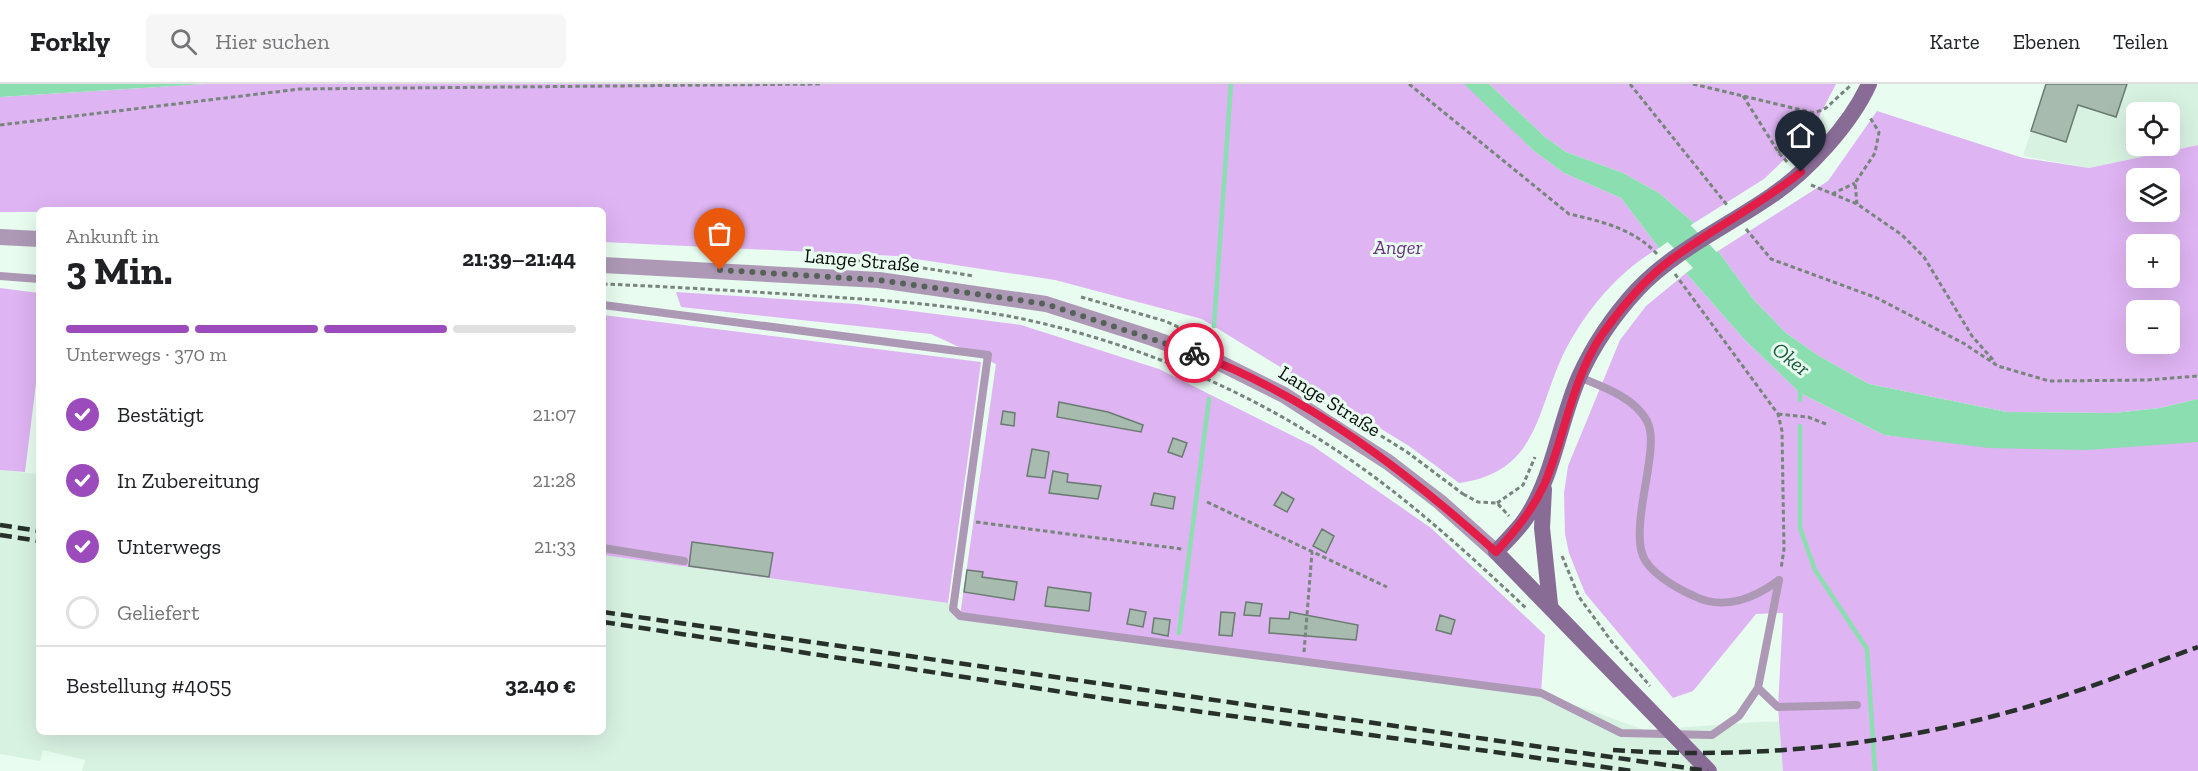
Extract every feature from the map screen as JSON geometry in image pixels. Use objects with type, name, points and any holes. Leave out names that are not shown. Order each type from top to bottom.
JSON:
[{"type":"main road","points":[[1496,552],[1518,527],[1544,485],[1579,377],[1601,337],[1637,291],[1667,262],[1773,195],[1801,172],[1842,126],[1869,84]]},
{"type":"main road","points":[[1544,485],[1542,528],[1550,604]]},
{"type":"main road","name":"Lange Straße","points":[[1496,552],[1550,604],[1709,771]]},
{"type":"street","points":[[0,237],[36,239]]},
{"type":"street","name":"Lange Straße","points":[[606,265],[879,280],[1046,304],[1218,362],[1284,394],[1388,462],[1450,511],[1496,552]]},
{"type":"lane","points":[[0,276],[36,279]]},
{"type":"lane","points":[[606,305],[988,355],[953,609],[960,616],[1541,693],[1622,733],[1712,735],[1739,716],[1758,688],[1779,580]]},
{"type":"lane","points":[[1579,377],[1616,393],[1638,409],[1648,423],[1651,448],[1640,536],[1642,555],[1652,567],[1680,590],[1705,601],[1731,603],[1759,595],[1779,580]]},
{"type":"lane","points":[[606,548],[684,561]]},
{"type":"lane","points":[[1758,688],[1778,707],[1857,705]]},
{"type":"path","points":[[0,125],[300,89],[820,84]]},
{"type":"path","points":[[1409,84],[1569,214],[1600,221],[1644,240],[1664,262]]},
{"type":"path","points":[[1630,84],[1734,213]]},
{"type":"path","points":[[1693,84],[1814,113]]},
{"type":"path","points":[[1779,153],[1782,139],[1798,123],[1826,108],[1844,89],[1854,84]]},
{"type":"path","points":[[1832,194],[1855,183],[1875,153],[1879,132],[1867,112]]},
{"type":"path","points":[[1855,183],[1857,204],[1902,234],[1924,257],[1972,336],[1998,366]]},
{"type":"path","points":[[1741,222],[1771,259],[1876,298],[1963,343],[1998,366],[2049,381],[2147,380],[2198,376]]},
{"type":"path","points":[[1671,269],[1778,414],[1782,431],[1784,549],[1779,580]]},
{"type":"path","points":[[606,284],[896,301],[1020,318],[1117,345],[1210,381],[1305,430],[1384,483],[1438,526],[1533,614]]},
{"type":"path","points":[[1778,414],[1808,417],[1826,424]]},
{"type":"path","points":[[1450,511],[1463,494],[1478,502],[1497,502],[1518,527]]},
{"type":"path","points":[[1207,502],[1387,587]]},
{"type":"path","points":[[965,521],[1182,549]]},
{"type":"path","points":[[1304,661],[1312,552]]},
{"type":"path","points":[[1562,556],[1579,597],[1612,642],[1654,690]]},
{"type":"shaded area","points":[[2046,84],[2198,84],[2198,145],[2180,149],[2180,102],[2126,102],[2126,156],[2146,156],[2089,168],[2023,156]]},
{"type":"shaded area","points":[[0,470],[36,474],[36,735],[606,735],[606,555],[948,603],[960,616],[1541,693],[1645,730],[1757,722],[1919,718],[1839,771],[82,771],[85,760],[43,750],[40,761],[0,754]]},
{"type":"green space","name":"Anger","points":[[205,84],[1466,84],[1534,151],[1564,173],[1621,198],[1659,248],[1621,276],[1599,299],[1581,324],[1560,361],[1543,408],[1523,448],[1508,464],[1487,476],[1459,483],[1409,446],[1202,319],[1055,280],[896,256],[606,242],[606,207],[36,207],[36,212],[0,212],[0,97]]},
{"type":"green space","points":[[1489,84],[1836,84],[1809,136],[1764,179],[1694,223],[1659,193],[1623,173],[1566,152],[1544,136]]},
{"type":"green space","points":[[1877,111],[2023,158],[2089,168],[2146,156],[2180,156],[2180,149],[2198,145],[2198,399],[2160,408],[2114,413],[2007,412],[1869,384],[1819,356],[1786,333],[1754,300],[1718,251],[1828,181]]},
{"type":"green space","points":[[1686,273],[1744,339],[1800,393],[1884,435],[1933,440],[2198,442],[2198,771],[1783,771],[1778,707],[1783,613],[1756,614],[1693,691],[1673,698],[1585,593],[1569,553],[1565,534],[1564,493],[1568,466],[1620,340],[1646,306]]},
{"type":"green space","points":[[0,288],[36,293],[36,383],[25,472],[0,470]]},
{"type":"green space","points":[[676,292],[857,304],[1021,325],[1159,369],[1313,446],[1431,528],[1545,635],[1541,693],[960,616],[996,364],[931,334],[681,307]]},
{"type":"green space","points":[[606,315],[981,362],[948,603],[606,555]]},
{"type":"water","points":[[0,84],[205,84],[0,97]]},
{"type":"water","points":[[1464,84],[1489,84],[1544,136],[1566,152],[1623,173],[1659,193],[1694,223],[1659,248],[1621,198],[1564,173],[1534,151]]},
{"type":"water","points":[[1718,251],[1754,300],[1786,333],[1819,356],[1869,384],[2007,412],[2114,413],[2160,408],[2198,399],[2198,442],[2087,450],[1989,448],[1884,435],[1800,393],[1744,339],[1686,273]]},
{"type":"building","points":[[2046,84],[2127,84],[2116,117],[2078,105],[2066,142],[2031,131]]},
{"type":"building","points":[[1059,402],[1108,412],[1143,425],[1141,432],[1057,417]]},
{"type":"building","points":[[1003,411],[1015,413],[1014,426],[1001,424]]},
{"type":"building","points":[[1173,438],[1187,443],[1182,457],[1168,452]]},
{"type":"building","points":[[1032,449],[1049,452],[1045,478],[1027,476]]},
{"type":"building","points":[[1053,471],[1068,474],[1067,482],[1101,486],[1098,499],[1049,493]]},
{"type":"building","points":[[1282,492],[1294,499],[1287,512],[1274,505]]},
{"type":"building","points":[[1154,493],[1175,497],[1173,509],[1151,505]]},
{"type":"building","points":[[1322,529],[1334,536],[1326,553],[1313,546]]},
{"type":"building","points":[[692,542],[773,553],[769,577],[689,566]]},
{"type":"building","points":[[967,570],[983,572],[982,577],[1017,582],[1014,600],[964,592]]},
{"type":"building","points":[[1048,587],[1091,593],[1089,611],[1045,606]]},
{"type":"building","points":[[1246,602],[1262,604],[1260,616],[1244,615]]},
{"type":"building","points":[[1130,609],[1146,612],[1143,627],[1127,624]]},
{"type":"building","points":[[1221,612],[1235,613],[1232,636],[1219,635]]},
{"type":"building","points":[[1290,612],[1358,625],[1356,640],[1269,633],[1270,618],[1289,619]]},
{"type":"building","points":[[1440,615],[1455,620],[1451,634],[1436,630]]},
{"type":"building","points":[[1154,618],[1170,620],[1168,636],[1152,633]]},
{"type":"waterway","points":[[1214,326],[1231,84]]},
{"type":"waterway","name":"Oker","points":[[1653,207],[1704,259],[1724,294]]},
{"type":"waterway","points":[[1800,388],[1800,400]]},
{"type":"waterway","points":[[1179,633],[1209,399]]},
{"type":"waterway","points":[[1800,426],[1800,528],[1815,570],[1867,649],[1875,771]]},
{"type":"railway","points":[[0,525],[36,531]]},
{"type":"railway","points":[[0,535],[36,541]]},
{"type":"railway","points":[[606,612],[1708,771]]},
{"type":"railway","points":[[606,622],[1108,699],[1633,771]]},
{"type":"railway","points":[[1613,750],[1667,753],[1775,751],[1882,739],[1936,729],[2040,703],[2198,647]]},
{"type":"way so far","points":[[720,270],[879,280],[1046,304],[1194,353]]},
{"type":"route","points":[[1194,353],[1284,394],[1388,462],[1440,502],[1496,552],[1525,519],[1535,502],[1544,485],[1579,377],[1601,337],[1637,291],[1667,262],[1773,195],[1801,172]]}]
